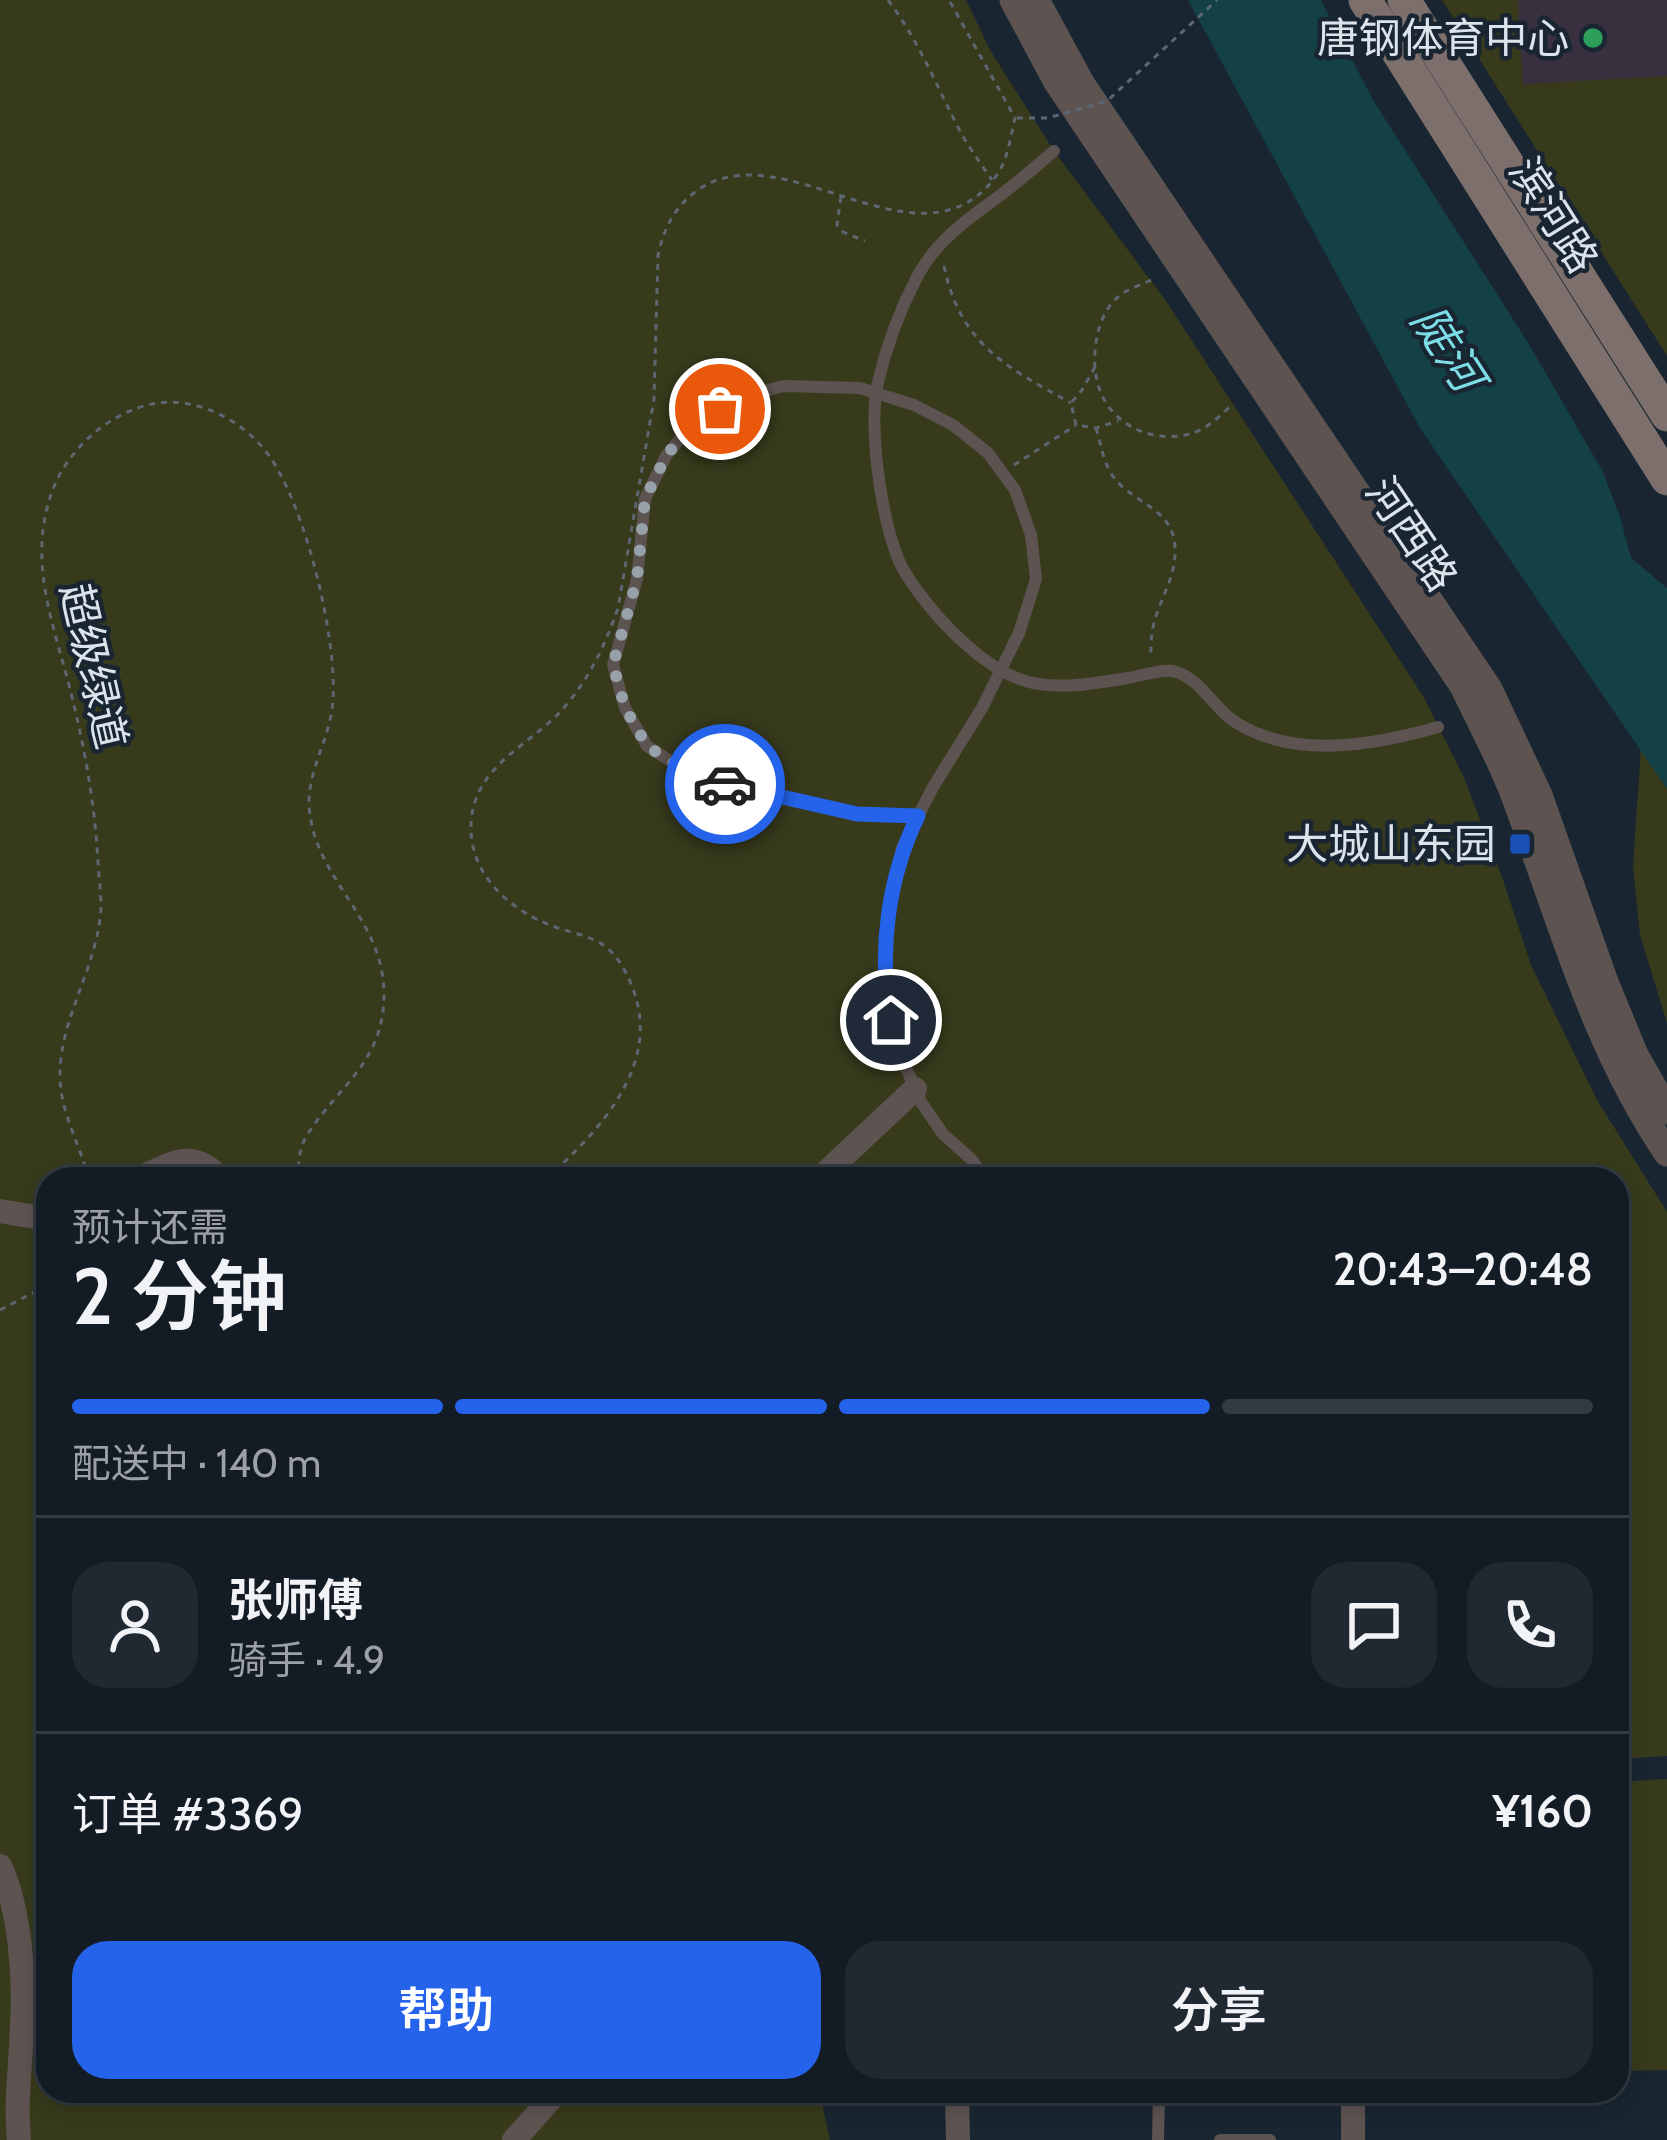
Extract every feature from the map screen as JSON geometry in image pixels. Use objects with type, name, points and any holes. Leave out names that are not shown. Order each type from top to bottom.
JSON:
[{"type":"main road","name":"滨河路","points":[[1365,0],[1667,479]]},
{"type":"main road","name":"滨河路","points":[[1404,0],[1667,415]]},
{"type":"street","name":"河西路","points":[[1013,0],[1057,82],[1463,686],[1512,791],[1608,1052],[1667,1153]]},
{"type":"street","name":"河西路","points":[[1036,0],[1081,83],[1489,689],[1539,795],[1635,1055],[1667,1111]]},
{"type":"street","points":[[832,1167],[915,1089]]},
{"type":"street","points":[[168,1167],[189,1159],[211,1167]]},
{"type":"street","points":[[0,1211],[36,1217]]},
{"type":"street","points":[[0,1866],[11,1891],[17,1929],[23,2018],[16,2118],[19,2140]]},
{"type":"street","points":[[514,2140],[547,2103]]},
{"type":"street","points":[[957,2103],[958,2140]]},
{"type":"street","points":[[1353,2103],[1353,2140]]},
{"type":"lane","points":[[1054,151],[955,226],[917,276],[895,331],[878,384],[876,447],[883,501],[900,562],[941,622],[984,662],[1029,682],[1105,682],[1170,670],[1196,682],[1235,722],[1269,737],[1309,744],[1395,740],[1438,727]]},
{"type":"lane","points":[[918,816],[857,814],[723,783],[678,766],[647,746],[625,708],[613,665],[637,579],[645,499],[666,456],[694,422],[747,396],[783,386],[860,388],[914,405],[953,425],[988,453],[1015,490],[1030,535],[1036,579],[1019,632],[982,708],[902,848],[888,919],[886,994],[896,1046],[943,1134],[977,1167]]},
{"type":"lane","points":[[1158,2140],[1159,2103]]},
{"type":"lane","points":[[1220,2140],[1270,2140]]},
{"type":"path","points":[[888,0],[926,60],[963,136],[1001,194]]},
{"type":"path","points":[[558,1167],[626,1085],[637,1061],[640,1014],[634,988],[606,947],[531,918],[496,890],[486,876],[471,829],[484,781],[580,687],[619,608],[654,399],[658,255],[663,233],[682,202],[702,187],[741,175],[776,176],[899,212],[934,212],[972,199],[994,180],[1006,159],[1015,118],[949,0]]},
{"type":"path","points":[[1015,118],[1048,118],[1107,101],[1217,0]]},
{"type":"path","points":[[841,197],[837,225],[865,241]]},
{"type":"path","points":[[940,247],[949,292],[979,343],[1021,375],[1071,403],[1076,425]]},
{"type":"path","points":[[1151,280],[1118,297],[1103,315],[1096,365],[1101,394],[1121,420],[1153,436],[1183,436],[1204,428],[1233,404]]},
{"type":"path","points":[[1071,403],[1096,365]]},
{"type":"path","name":"超级绿道","points":[[85,1167],[66,1116],[60,1076],[65,1039],[96,943],[101,908],[92,789],[40,572],[46,516],[53,489],[68,462],[110,420],[156,403],[181,402],[225,417],[252,436],[269,456],[298,517],[313,561],[332,666],[328,731],[310,781],[309,806],[326,861],[375,943],[382,971],[380,1033],[363,1067],[305,1138],[298,1167]]},
{"type":"path","points":[[1002,472],[1076,425],[1096,428],[1121,420]]},
{"type":"path","points":[[1096,428],[1116,481],[1162,514],[1175,546],[1173,575],[1152,631],[1151,674]]},
{"type":"path","points":[[0,1310],[36,1291]]},
{"type":"shaded area","points":[[0,0],[966,0],[990,50],[1054,151],[1166,301],[1423,696],[1464,778],[1531,965],[1597,1100],[1667,1212],[1667,1756],[1629,1758],[1629,1167],[36,1167],[36,2103],[824,2103],[830,2140],[0,2140]]},
{"type":"shaded area","points":[[1442,0],[1667,0],[1667,356]]},
{"type":"shaded area","points":[[1641,747],[1667,789],[1667,1023],[1640,935],[1633,866]]},
{"type":"shaded area","points":[[1667,1779],[1667,2070],[1629,2071],[1629,1781]]},
{"type":"water","name":"陡河","points":[[1188,0],[1321,0],[1373,100],[1527,341],[1603,472],[1631,558],[1667,588],[1667,789],[1420,428]]},
{"type":"building","name":"唐钢体育中心","points":[[1518,0],[1667,0],[1667,76],[1523,84]]},
{"type":"way so far","points":[[720,409],[694,422],[666,456],[645,499],[637,579],[613,665],[625,708],[647,746],[678,766],[725,784]]},
{"type":"place","name":"唐钢体育中心","points":[[1593,38]]},
{"type":"place","name":"大城山东园","points":[[1520,844]]},
{"type":"route","points":[[725,784],[857,814],[918,816],[902,848],[888,919],[886,994],[891,1020]]}]
